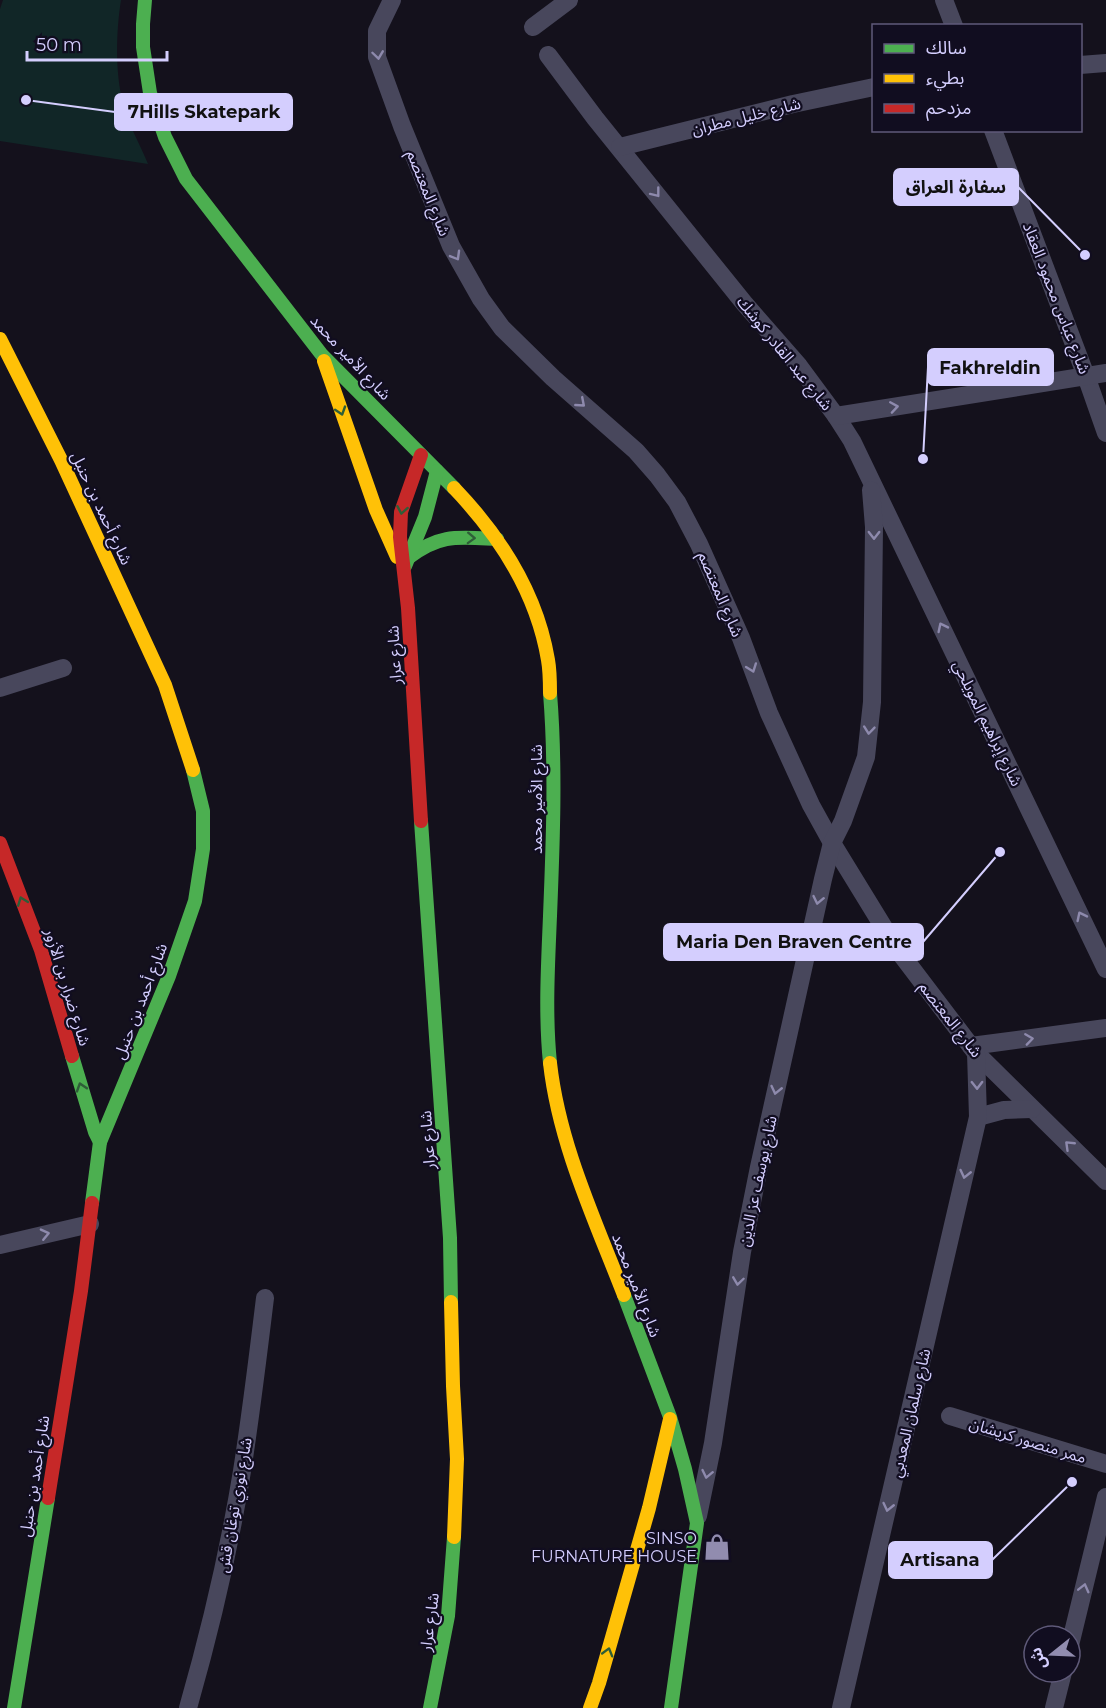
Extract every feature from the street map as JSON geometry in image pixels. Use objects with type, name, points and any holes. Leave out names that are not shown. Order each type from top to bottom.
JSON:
[{"type":"street","name":"شارع الأمير محمد","points":[[145,0],[141,44],[144,68],[156,115],[173,158],[186,179],[322,355],[472,507],[518,574],[542,635],[548,661],[552,714],[554,810],[548,1041],[553,1088],[562,1128],[577,1173],[670,1417],[697,1523],[671,1708]]},
{"type":"street","name":"شارع المعتصم","points":[[392,0],[377,31],[377,57],[402,126],[451,246],[481,299],[502,328],[553,378],[636,451],[677,502],[699,544],[741,638],[788,756],[832,843],[897,949],[974,1050],[1106,1181]]},
{"type":"street","points":[[533,27],[569,0]]},
{"type":"street","points":[[944,0],[953,24]]},
{"type":"street","name":"شارع عبد القادر كوشك","points":[[548,55],[744,303],[799,366],[852,441],[870,477],[874,526],[872,702],[866,758],[843,821],[832,843]]},
{"type":"street","points":[[1082,65],[1106,63]]},
{"type":"street","name":"شارع خليل مطران","points":[[620,147],[793,104],[872,87]]},
{"type":"street","name":"شارع عباس محمود العقاد","points":[[994,132],[1106,433]]},
{"type":"street","name":"شارع أحمد بن حنبل","points":[[0,339],[61,460],[165,685],[192,766],[203,811],[203,849],[195,901],[169,976],[100,1142],[90,1224],[14,1708]]},
{"type":"street","points":[[322,355],[376,510],[392,549],[406,564],[425,545],[440,540],[455,537],[496,539]]},
{"type":"street","points":[[836,416],[1106,373]]},
{"type":"street","name":"شارع عرار","points":[[421,455],[401,512],[400,537],[406,564],[423,857],[450,1238],[457,1459],[456,1510],[448,1616],[430,1708]]},
{"type":"street","name":"شارع عرار","points":[[406,564],[425,517],[437,471]]},
{"type":"street","name":"شارع إبراهيم المويلحي","points":[[870,477],[1106,969]]},
{"type":"street","points":[[0,688],[63,668]]},
{"type":"street","name":"شارع ضرار بن الأزور","points":[[0,843],[41,950],[95,1132],[100,1142]]},
{"type":"street","name":"شارع يوسف عز الدين","points":[[697,1523],[714,1443],[744,1242],[832,843]]},
{"type":"street","points":[[974,1050],[1106,1028]]},
{"type":"street","name":"شارع سلمان المعدبي","points":[[841,1708],[978,1117],[974,1050]]},
{"type":"street","points":[[978,1117],[1004,1110],[1032,1109]]},
{"type":"street","points":[[0,1245],[90,1224]]},
{"type":"street","name":"شارع نوري توغان قش","points":[[188,1708],[227,1553],[242,1472],[266,1298]]},
{"type":"street","name":"ممر منصور كريشان","points":[[950,1416],[1106,1464]]},
{"type":"street","points":[[590,1708],[649,1508],[670,1417]]},
{"type":"street","points":[[1075,1624],[1106,1497]]},
{"type":"street","points":[[1054,1708],[1060,1684]]},
{"type":"green space","points":[[3,0],[121,0],[117,52],[120,91],[128,119],[148,164],[0,141],[0,9]]},
{"type":"traffic: fast","points":[[145,0],[143,47],[150,93],[165,137],[186,179],[322,355],[454,488]]},
{"type":"traffic: fast","points":[[405,566],[425,517],[437,471]]},
{"type":"traffic: fast","points":[[408,558],[440,540],[450,538],[497,539]]},
{"type":"traffic: fast","points":[[550,693],[553,777],[547,990],[550,1063]]},
{"type":"traffic: fast","points":[[92,1203],[100,1142],[169,976],[195,901],[203,849],[203,811],[193,770]]},
{"type":"traffic: fast","points":[[421,821],[450,1238],[451,1302]]},
{"type":"traffic: fast","points":[[72,1056],[100,1142]]},
{"type":"traffic: fast","points":[[624,1295],[670,1417],[697,1523],[671,1708]]},
{"type":"traffic: fast","points":[[14,1708],[48,1498]]},
{"type":"traffic: fast","points":[[430,1708],[448,1616],[454,1537]]},
{"type":"traffic: slow","points":[[0,339],[61,460],[165,685],[193,770]]},
{"type":"traffic: slow","points":[[324,361],[376,510],[397,557]]},
{"type":"traffic: slow","points":[[454,488],[471,506],[501,546],[525,589],[543,636],[549,664],[550,693]]},
{"type":"traffic: slow","points":[[550,1063],[561,1123],[570,1152],[624,1295]]},
{"type":"traffic: slow","points":[[451,1302],[457,1459],[454,1537]]},
{"type":"traffic: slow","points":[[590,1708],[649,1508],[670,1419]]},
{"type":"traffic: jam","points":[[421,455],[401,512],[400,537],[408,608],[421,821]]},
{"type":"traffic: jam","points":[[0,843],[41,950],[72,1056]]},
{"type":"traffic: jam","points":[[48,1498],[81,1291],[92,1203]]},
{"type":"place","name":"7Hills Skatepark","points":[[26,100]]},
{"type":"place","name":"سفارة العراق","points":[[1085,255]]},
{"type":"place","name":"Fakhreldin","points":[[923,459]]},
{"type":"place","name":"Maria Den Braven Centre","points":[[1000,852]]},
{"type":"place","name":"Artisana","points":[[1072,1482]]},
{"type":"place","name":"SINSO FURNATURE HOUSE","points":[[717,1547]]}]
